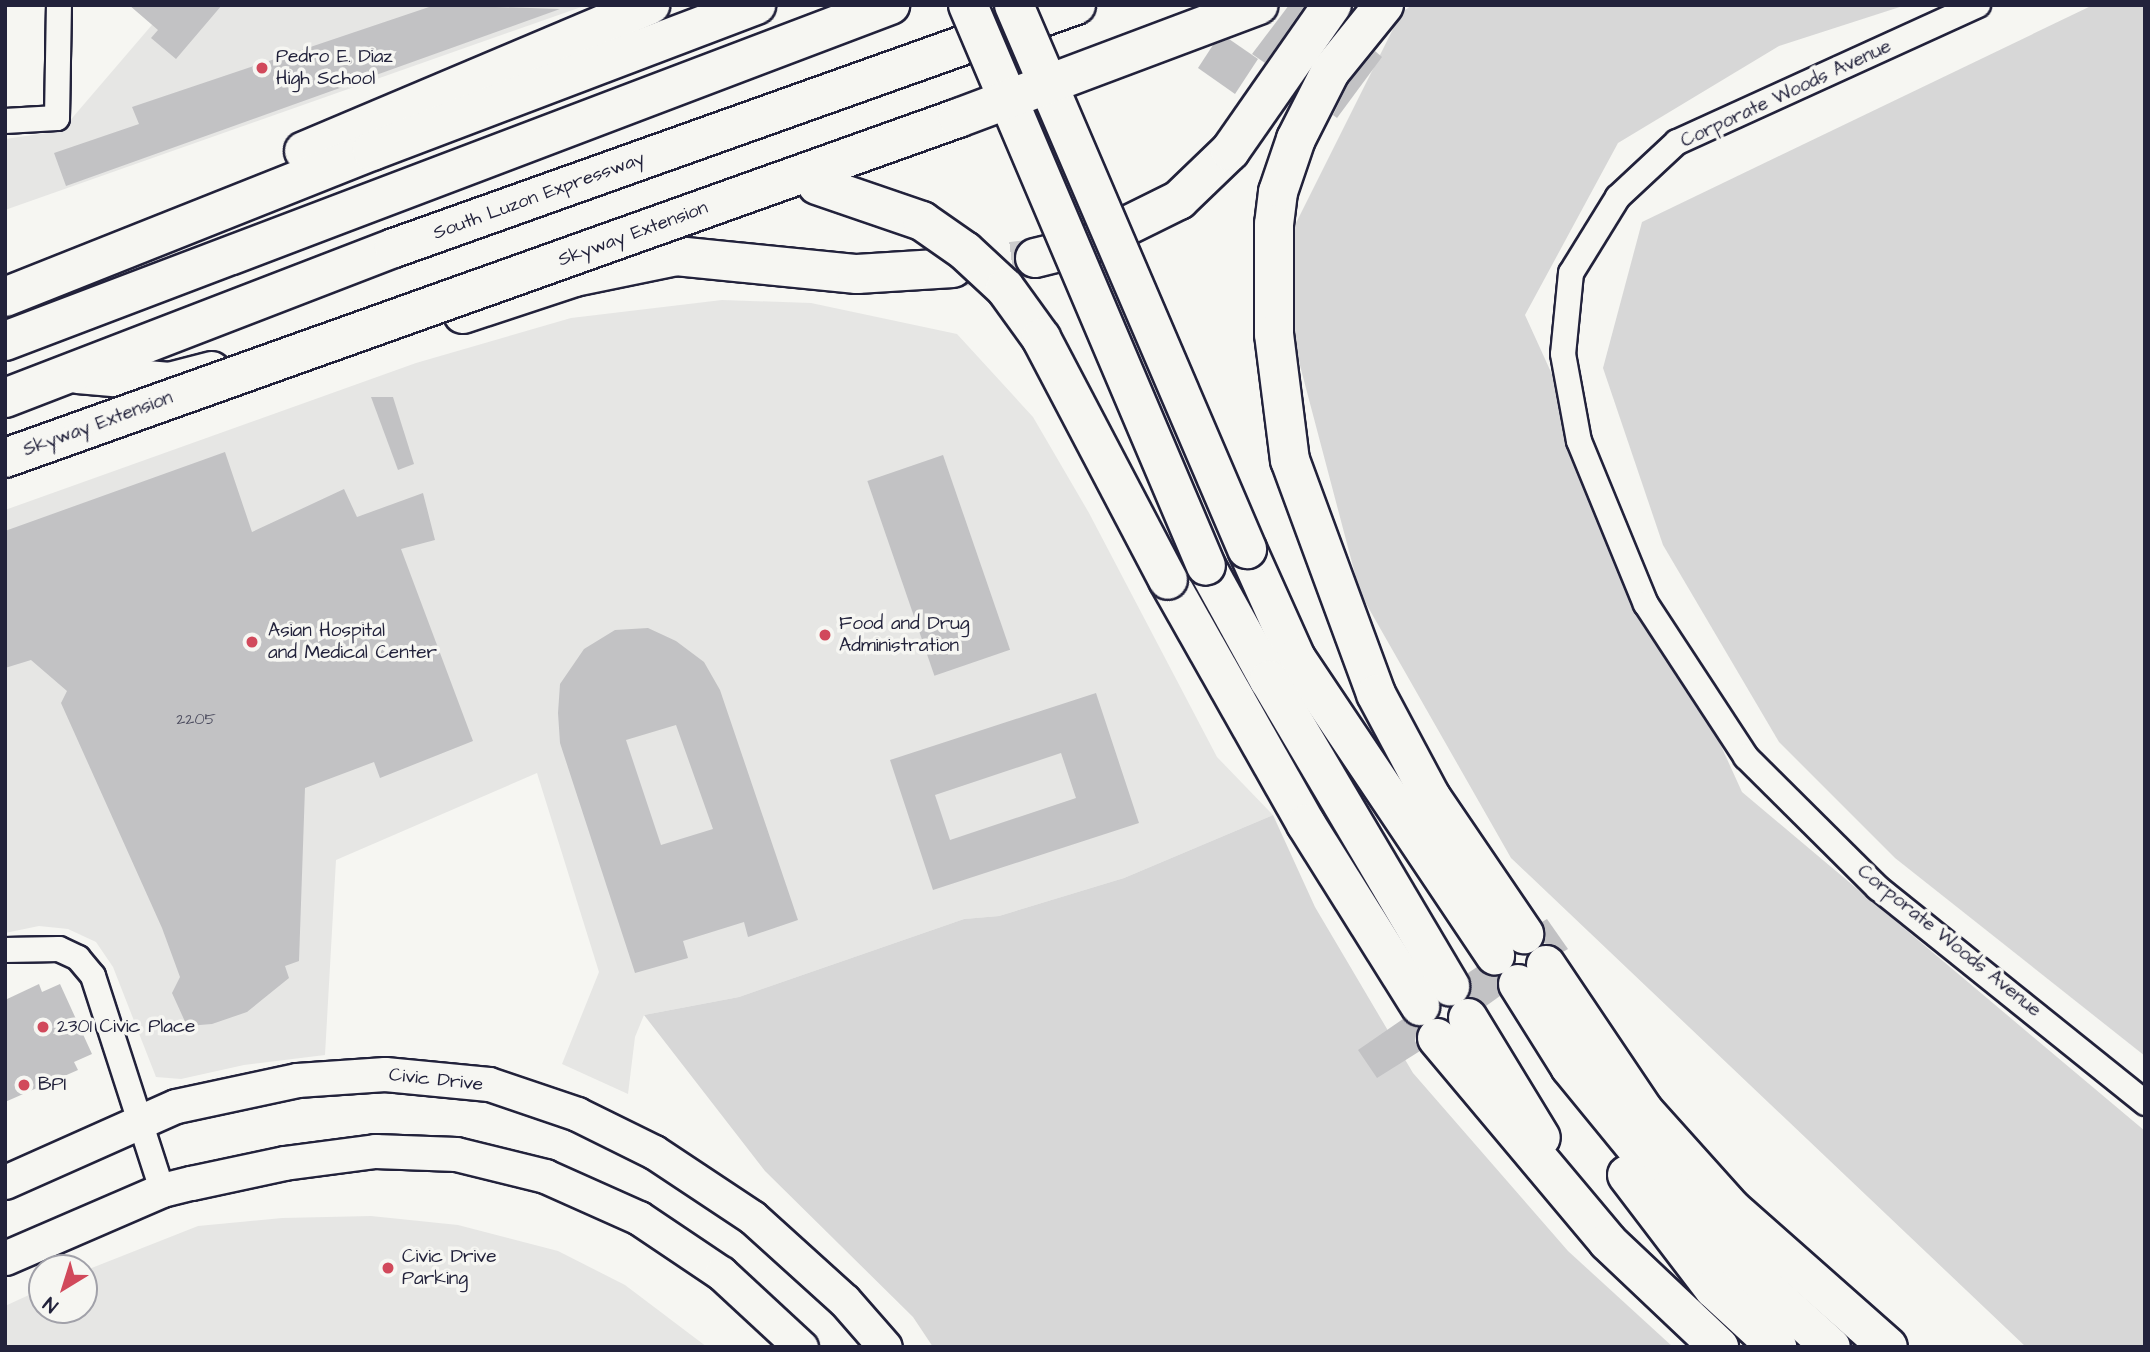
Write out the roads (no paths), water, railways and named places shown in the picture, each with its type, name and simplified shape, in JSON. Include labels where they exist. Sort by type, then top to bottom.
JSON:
[{"type":"highway","points":[[5,272],[94,241],[650,5]]},
{"type":"highway","points":[[5,297],[372,151],[757,5]]},
{"type":"highway","points":[[818,30],[871,5]]},
{"type":"highway","points":[[5,341],[818,30],[890,5]]},
{"type":"highway","points":[[968,5],[1206,566],[1444,1012]]},
{"type":"highway","points":[[1014,5],[1296,658],[1521,959],[1644,1111],[1732,1209],[1888,1347]]},
{"type":"highway","name":"South Luzon Expressway","points":[[5,398],[394,248],[1076,5]]},
{"type":"highway","name":"Skyway Extension","points":[[5,458],[958,118],[1258,5]]},
{"type":"highway","points":[[1035,258],[1088,245],[1179,200],[1230,151],[1332,5]]},
{"type":"highway","points":[[1384,5],[1325,81],[1296,139],[1279,192],[1274,224],[1274,334],[1290,460],[1376,694],[1521,959],[1615,1159],[1714,1289],[1777,1347]]},
{"type":"highway","points":[[69,373],[170,382],[262,357],[694,202],[750,185],[817,185],[922,221],[965,251],[1005,288],[1041,338],[1168,580],[1306,824],[1444,1012],[1513,1085],[1583,1213],[1719,1347]]},
{"type":"highway","points":[[5,474],[430,325],[624,264],[676,256],[857,274],[953,268]]},
{"type":"highway","points":[[1570,1067],[1727,1250],[1831,1347]]},
{"type":"main road","name":"Civic Drive","points":[[5,1182],[176,1106],[297,1080],[385,1074],[489,1084],[577,1114],[664,1159],[752,1217],[844,1300],[885,1347]]},
{"type":"main road","points":[[5,1258],[162,1190],[284,1163],[374,1151],[456,1154],[533,1172],[639,1218],[721,1272],[800,1347]]},
{"type":"street","name":"Corporate Woods Avenue","points":[[1978,5],[1677,142],[1618,197],[1571,273],[1563,354],[1579,441],[1646,604],[1746,757],[1878,888],[2145,1103]]},
{"type":"street","points":[[5,121],[57,118],[61,7]]},
{"type":"street","points":[[5,950],[59,949],[78,958],[100,990],[162,1190]]},
{"type":"tunnel","points":[[955,268],[1035,258]]},
{"type":"place","name":"Pedro E. Diaz High School","points":[[262,68]]},
{"type":"place","name":"Food and Drug Administration","points":[[825,635]]},
{"type":"place","name":"Asian Hospital and Medical Center","points":[[252,642]]},
{"type":"place","name":"2301 Civic Place","points":[[43,1027]]},
{"type":"place","name":"BPI","points":[[24,1085]]},
{"type":"place","name":"Civic Drive Parking","points":[[388,1268]]}]
